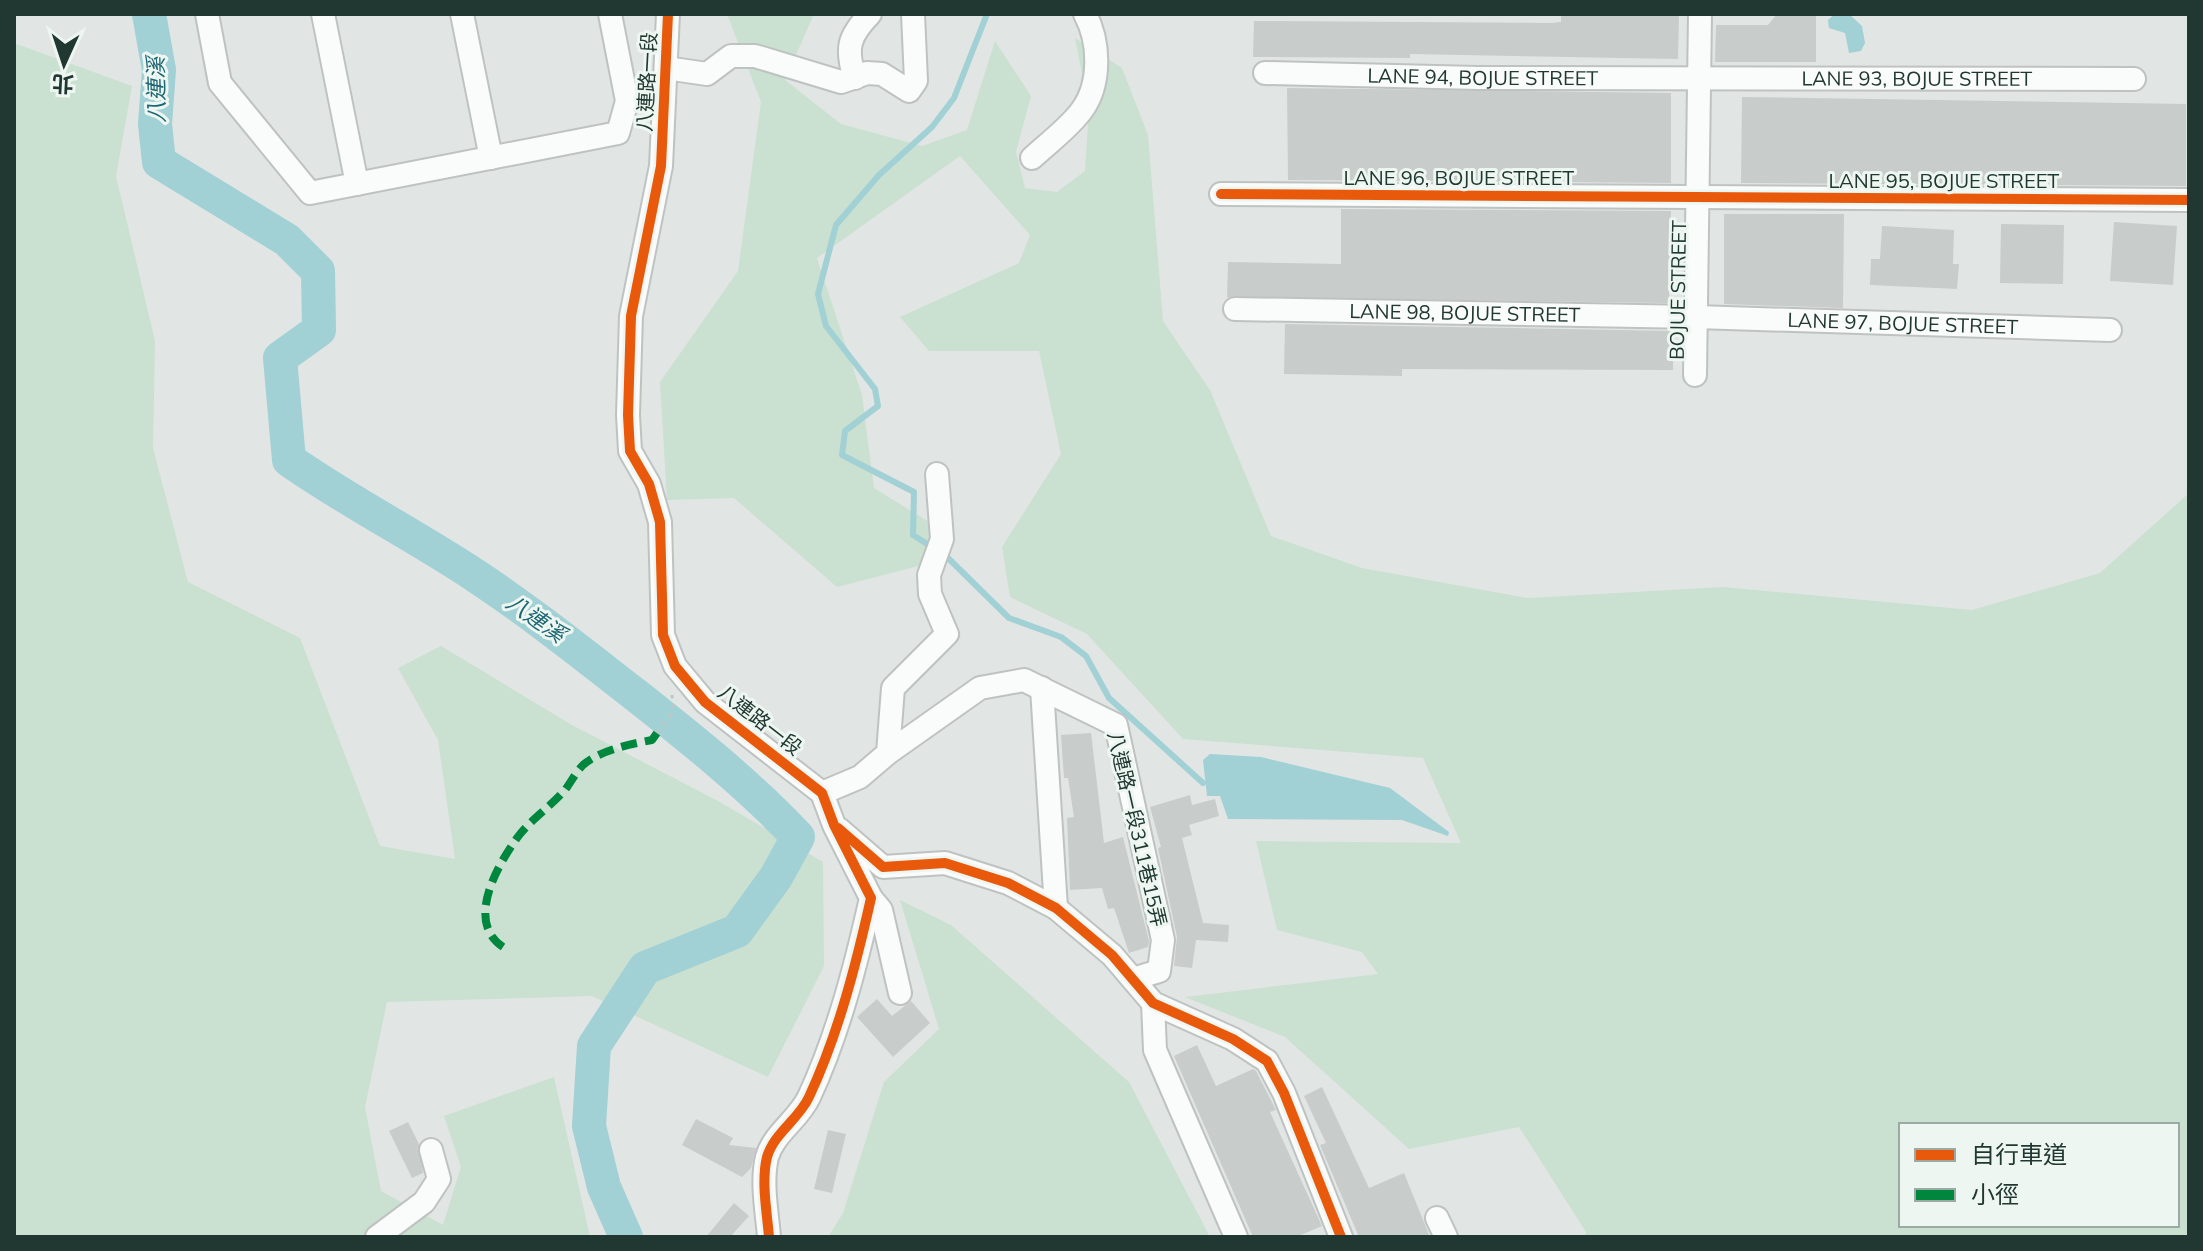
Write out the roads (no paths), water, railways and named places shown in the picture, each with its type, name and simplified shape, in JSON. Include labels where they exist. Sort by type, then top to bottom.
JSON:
[{"type":"street","points":[[207,14],[220,83],[310,193],[618,133],[627,101],[610,14]]},
{"type":"street","points":[[323,14],[357,184]]},
{"type":"street","points":[[462,14],[491,158]]},
{"type":"street","name":"八連路一段","points":[[668,14],[661,166],[631,316],[628,415],[630,451],[649,484],[660,522],[663,635],[675,666],[705,702],[822,793]]},
{"type":"street","points":[[855,78],[847,55],[850,37],[870,14]]},
{"type":"street","points":[[666,68],[707,74],[731,56],[755,56],[841,82],[867,73],[882,74],[909,91],[916,81],[913,14]]},
{"type":"street","points":[[1032,158],[1082,110],[1092,88],[1097,63],[1093,31],[1085,14]]},
{"type":"street","name":"BOJUE STREET","points":[[1695,375],[1700,14]]},
{"type":"street","name":"LANE 94, BOJUE STREET","points":[[1265,73],[1478,78],[1699,77]]},
{"type":"street","name":"LANE 93, BOJUE STREET","points":[[1699,77],[2134,79]]},
{"type":"street","name":"LANE 96, BOJUE STREET","points":[[1221,194],[1698,197]]},
{"type":"street","name":"LANE 95, BOJUE STREET","points":[[1698,197],[2189,200]]},
{"type":"street","name":"LANE 98, BOJUE STREET","points":[[1235,309],[1696,317]]},
{"type":"street","name":"LANE 97, BOJUE STREET","points":[[1696,317],[2110,330]]},
{"type":"street","points":[[888,753],[893,688],[947,634],[929,585],[929,575],[942,539],[937,474]]},
{"type":"street","points":[[900,993],[881,910],[871,898],[834,825],[822,793],[860,777],[888,753],[980,688],[1024,680],[1049,691],[1056,908]]},
{"type":"street","name":"八連路一段311巷15弄","points":[[1049,691],[1116,725],[1163,940],[1159,971],[1133,979]]},
{"type":"street","points":[[834,825],[883,867],[945,863],[1008,883],[1056,908],[1112,955],[1153,1003],[1233,1039],[1267,1061],[1284,1093],[1341,1237]]},
{"type":"street","points":[[769,1237],[765,1186],[767,1157],[778,1136],[808,1101],[861,946],[871,898]]},
{"type":"street","points":[[1153,1003],[1155,1050],[1236,1237]]},
{"type":"street","points":[[377,1237],[424,1202],[439,1179],[431,1150]]},
{"type":"water","points":[[1835,14],[1849,14],[1862,26],[1865,43],[1861,51],[1849,53],[1845,33],[1829,28],[1828,20]]},
{"type":"water","points":[[1210,754],[1261,757],[1390,788],[1449,832],[1448,836],[1402,820],[1228,819],[1220,796],[1207,796],[1203,760]]},
{"type":"waterway","name":"八連溪","points":[[149,14],[159,70],[155,124],[159,162],[287,240],[318,271],[319,330],[280,358],[289,460],[453,561],[538,619],[700,746],[798,837],[776,877],[737,931],[645,968],[594,1046],[589,1126],[604,1187],[626,1237]]},
{"type":"waterway","points":[[987,14],[954,98],[932,127],[879,175],[836,225],[818,294],[826,326],[875,389],[878,406],[845,431],[842,455],[914,492],[913,535],[946,556],[1009,618],[1061,637],[1086,656],[1109,698],[1203,783]]}]
